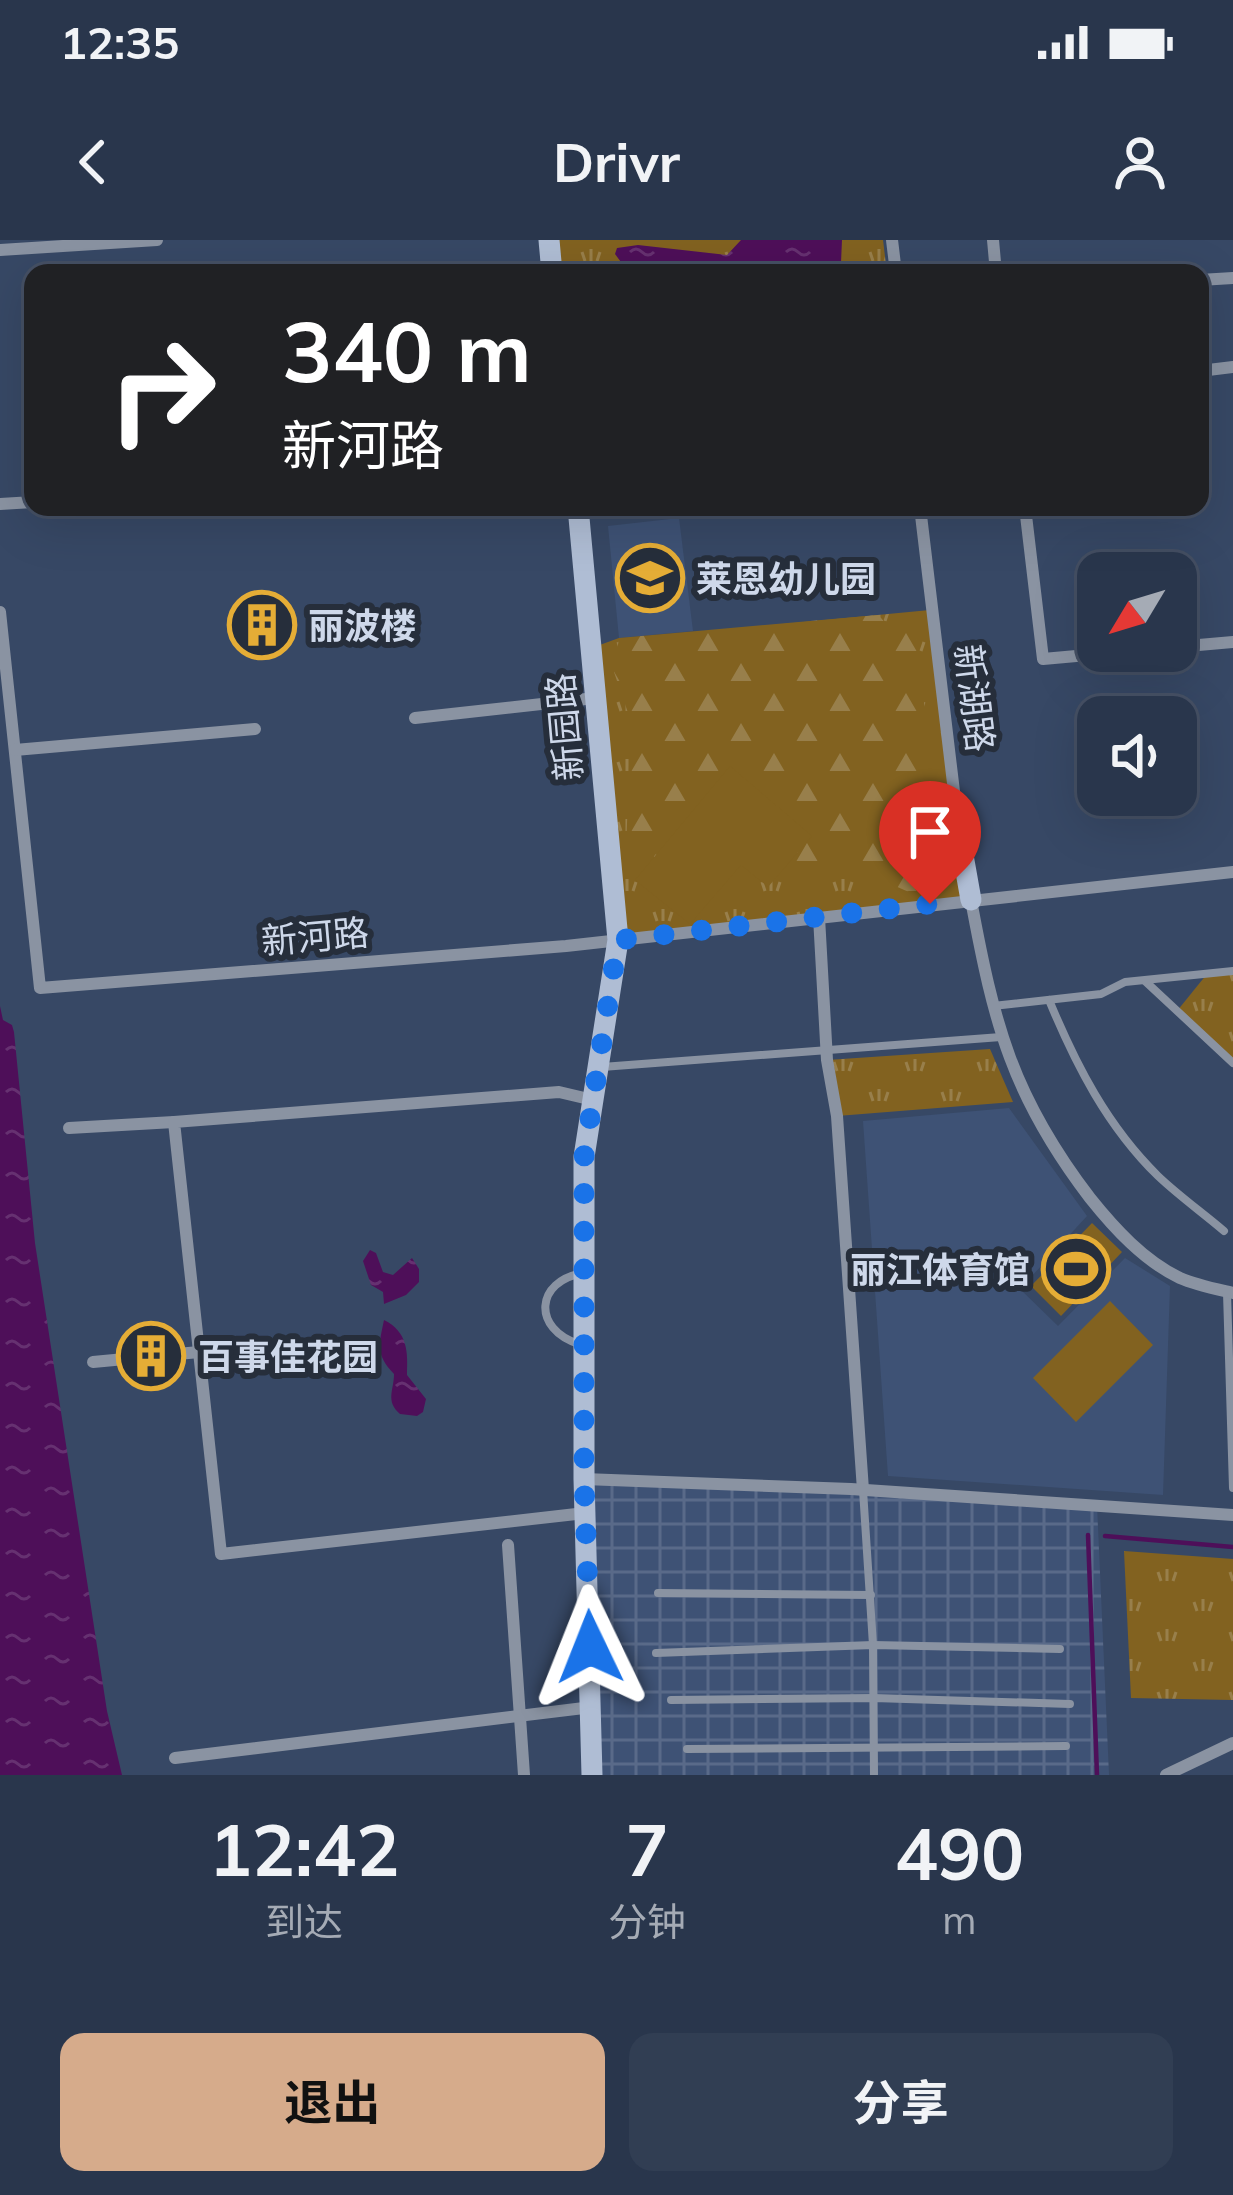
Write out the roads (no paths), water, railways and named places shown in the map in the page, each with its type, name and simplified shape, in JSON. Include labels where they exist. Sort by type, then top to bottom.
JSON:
[{"type":"street","points":[[0,250],[158,240]]},
{"type":"street","name":"新园路","points":[[579,516],[618,940],[584,1157],[584,1479],[592,1775]]},
{"type":"street","name":"新湖路","points":[[921,516],[958,825]]},
{"type":"street","points":[[1026,516],[1043,659],[1077,656]]},
{"type":"street","name":"新河路","points":[[0,612],[40,988],[618,940],[1233,872]]},
{"type":"street","points":[[1197,645],[1233,642]]},
{"type":"street","points":[[415,718],[595,698]]},
{"type":"street","points":[[15,750],[255,729]]},
{"type":"street","points":[[963,855],[1001,1037],[1045,1137],[1127,1238],[1180,1278],[1230,1293]]},
{"type":"street","points":[[819,917],[863,1490]]},
{"type":"street","points":[[69,1128],[559,1092],[593,1100]]},
{"type":"street","points":[[174,1122],[221,1553],[585,1513]]},
{"type":"street","points":[[93,1362],[199,1352]]},
{"type":"street","points":[[584,1479],[863,1490],[1233,1515]]},
{"type":"street","points":[[508,1545],[524,1775]]},
{"type":"street","points":[[175,1758],[592,1707]]},
{"type":"street","points":[[1166,1775],[1233,1743]]},
{"type":"lane","points":[[992,1006],[1101,994],[1125,982],[1233,971]]},
{"type":"lane","points":[[1144,980],[1233,1063]]},
{"type":"lane","points":[[1049,1000],[1075,1061],[1110,1120],[1159,1176],[1224,1231]]},
{"type":"lane","points":[[598,1068],[1001,1037]]},
{"type":"lane","points":[[584,1273],[555,1284],[544,1313],[556,1333],[584,1345]]},
{"type":"lane","points":[[1230,1293],[1233,1488]]},
{"type":"lane","points":[[863,1490],[873,1645],[874,1775]]},
{"type":"lane","points":[[658,1593],[871,1595]]},
{"type":"lane","points":[[656,1653],[873,1645],[1060,1649]]},
{"type":"lane","points":[[670,1700],[874,1698],[1070,1704]]},
{"type":"lane","points":[[687,1749],[1066,1746]]},
{"type":"water","points":[[741,240],[842,240],[842,264],[622,264],[615,254],[617,248],[638,245],[727,255]]},
{"type":"water","points":[[0,1006],[3,1020],[14,1032],[35,1243],[107,1711],[122,1775],[0,1775]]},
{"type":"water","points":[[370,1250],[376,1253],[383,1272],[393,1275],[412,1258],[419,1269],[419,1282],[406,1295],[384,1304],[383,1292],[371,1285],[363,1261]]},
{"type":"water","points":[[384,1320],[402,1337],[407,1375],[426,1399],[417,1416],[400,1414],[393,1405],[394,1374],[380,1348]]},
{"type":"waterway","points":[[1088,1535],[1097,1775]]},
{"type":"waterway","points":[[1105,1536],[1233,1547]]},
{"type":"place","name":"莱恩幼儿园","points":[[650,578]]},
{"type":"place","name":"丽波楼","points":[[262,625]]},
{"type":"place","name":"丽江体育馆","points":[[1076,1269]]},
{"type":"place","name":"百事佳花园","points":[[151,1356]]}]
